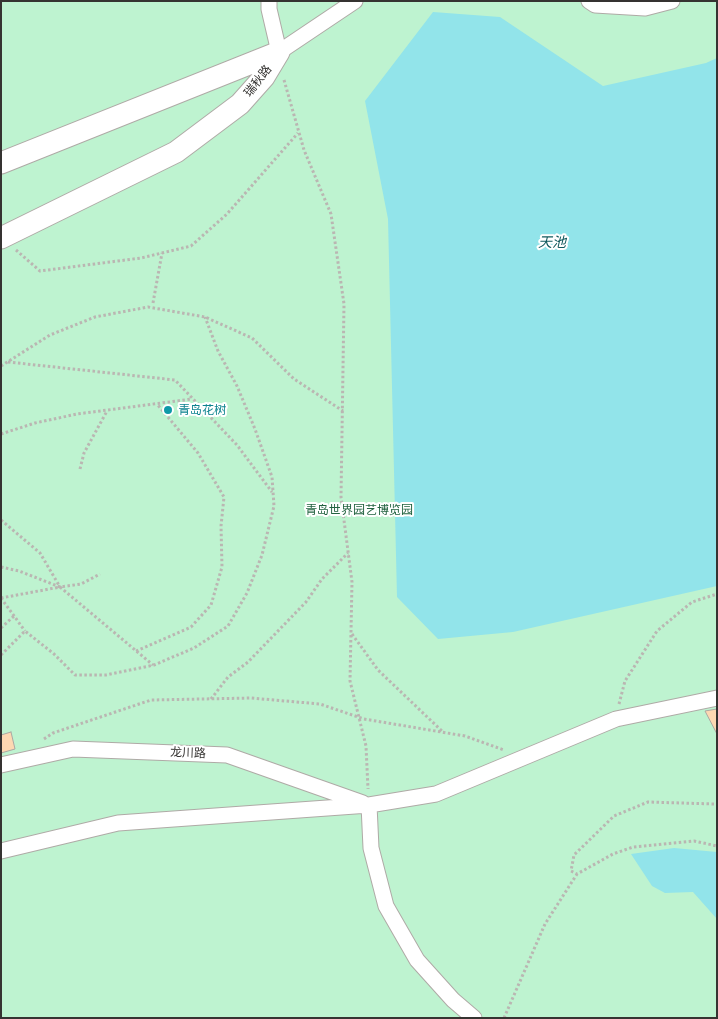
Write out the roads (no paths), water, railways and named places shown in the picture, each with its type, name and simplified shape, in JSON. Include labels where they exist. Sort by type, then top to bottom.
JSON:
[{"type":"street","points":[[269,1],[269,9],[279,52],[355,1]]},
{"type":"street","points":[[589,1],[595,5],[644,8],[672,1]]},
{"type":"street","name":"瑞秋路","points":[[1,163],[279,52]]},
{"type":"street","name":"瑞秋路","points":[[2,238],[176,152],[240,104],[264,77],[279,52]]},
{"type":"street","points":[[1,850],[118,823],[369,805],[436,794],[616,719],[717,698]]},
{"type":"street","name":"龙川路","points":[[1,765],[73,749],[227,754],[369,805]]},
{"type":"street","points":[[369,805],[371,848],[386,906],[418,960],[453,1000],[474,1018]]},
{"type":"water","name":"天池","points":[[433,12],[500,17],[603,86],[706,63],[717,58],[717,586],[513,632],[438,639],[397,597],[388,219],[365,101]]},
{"type":"water","points":[[674,848],[717,852],[717,919],[693,892],[665,893],[652,886],[631,854]]},
{"type":"place","name":"青岛花树","points":[[168,410]]},
{"type":"park label","name":"青岛世界园艺博览园","points":[[359,510]]}]
